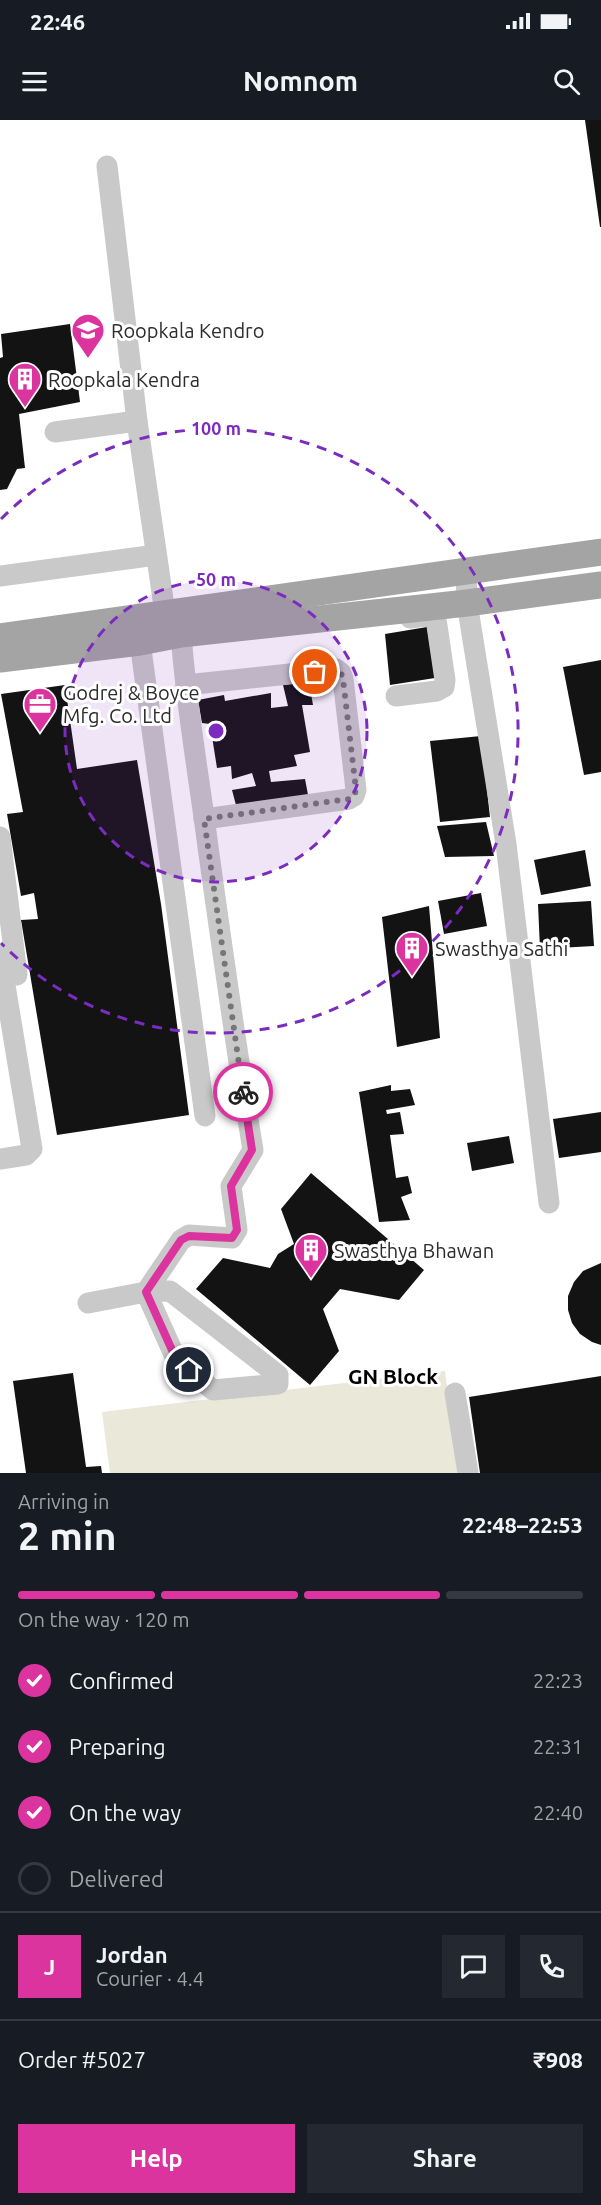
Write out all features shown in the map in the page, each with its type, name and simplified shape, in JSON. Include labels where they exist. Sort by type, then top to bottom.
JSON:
[{"type":"main road","points":[[0,637],[601,552]]},
{"type":"main road","points":[[0,660],[140,642],[181,634],[435,613],[467,603],[601,585]]},
{"type":"street","points":[[107,166],[137,421],[165,613]]},
{"type":"street","points":[[55,432],[137,421]]},
{"type":"street","points":[[0,576],[156,555]]},
{"type":"street","points":[[466,571],[467,603],[506,844],[549,1203]]},
{"type":"street","points":[[389,621],[435,613],[445,680],[444,687]]},
{"type":"street","points":[[146,1292],[181,1240],[189,1236],[232,1238],[237,1230],[231,1186],[252,1150],[204,819],[181,634]]},
{"type":"street","points":[[140,642],[205,1116]]},
{"type":"street","points":[[186,685],[336,669],[341,673],[343,679],[356,790],[354,796],[349,799],[204,819]]},
{"type":"street","points":[[396,696],[437,691],[444,687],[480,685]]},
{"type":"street","points":[[0,837],[17,975]]},
{"type":"street","points":[[0,955],[32,1149],[26,1155],[0,1159]]},
{"type":"street","points":[[88,1303],[146,1292],[170,1291],[278,1375],[278,1384],[213,1390],[176,1359],[146,1292]]},
{"type":"street","points":[[455,1393],[468,1473]]},
{"type":"shaded area","points":[[445,1371],[458,1473],[110,1473],[102,1412]]},
{"type":"building","points":[[585,120],[601,120],[601,227],[600,227]]},
{"type":"building","name":"Roopkala Kendra","points":[[70,324],[80,402],[19,414],[25,468],[17,469],[7,489],[0,490],[0,358],[3,357],[1,334]]},
{"type":"building","points":[[427,627],[435,678],[390,685],[385,634]]},
{"type":"building","points":[[601,660],[601,772],[584,775],[563,667]]},
{"type":"building","points":[[309,682],[313,705],[302,705],[310,752],[294,755],[297,766],[269,771],[271,782],[305,779],[309,800],[237,809],[232,790],[256,786],[252,773],[232,779],[231,766],[217,768],[210,724],[202,723],[198,700],[224,695],[225,701],[271,693],[271,708],[288,706],[283,685]]},
{"type":"building","points":[[65,685],[77,769],[137,760],[161,904],[189,1115],[57,1135],[21,920],[38,919],[34,893],[21,896],[7,814],[23,812],[1,694]]},
{"type":"building","points":[[481,736],[490,817],[440,822],[430,741]]},
{"type":"building","points":[[486,822],[494,856],[445,857],[437,826]]},
{"type":"building","points":[[585,850],[591,886],[541,895],[534,860]]},
{"type":"building","points":[[481,893],[487,926],[444,934],[438,901]]},
{"type":"building","points":[[591,901],[594,946],[540,949],[538,904]]},
{"type":"building","name":"Swasthya Sathi","points":[[429,906],[440,1038],[397,1047],[382,917]]},
{"type":"building","points":[[391,1085],[391,1091],[410,1089],[415,1105],[386,1110],[387,1114],[400,1112],[404,1134],[390,1135],[396,1178],[408,1176],[412,1193],[401,1197],[410,1220],[379,1222],[359,1092]]},
{"type":"building","points":[[601,1112],[601,1152],[559,1158],[553,1119]]},
{"type":"building","points":[[509,1136],[514,1163],[472,1171],[467,1143]]},
{"type":"building","name":"Swasthya Bhawan","points":[[311,1173],[424,1270],[399,1300],[340,1289],[323,1309],[339,1351],[310,1385],[196,1289],[223,1258],[270,1268],[278,1254],[294,1244],[281,1209]]},
{"type":"building","points":[[601,1263],[601,1345],[580,1334],[572,1323],[568,1310],[568,1296],[574,1282],[583,1271]]},
{"type":"building","points":[[73,1373],[86,1467],[101,1466],[102,1473],[26,1473],[13,1381]]},
{"type":"building","points":[[601,1376],[601,1473],[480,1473],[469,1397]]},
{"type":"way so far","points":[[243,1092],[204,819],[349,799],[354,796],[356,790],[343,679],[341,673],[336,669],[315,672]]},
{"type":"place","name":"Roopkala Kendro","points":[[88,359]]},
{"type":"place","name":"Roopkala Kendra","points":[[25,408]]},
{"type":"place","name":"Godrej & Boyce Mfg. Co. Ltd","points":[[40,733]]},
{"type":"place","name":"Swasthya Sathi","points":[[412,977]]},
{"type":"place","name":"Swasthya Bhawan","points":[[311,1279]]},
{"type":"district","name":"GN Block","points":[[393,1376]]},
{"type":"route","points":[[189,1370],[176,1359],[146,1292],[181,1240],[189,1236],[232,1238],[237,1230],[231,1186],[252,1150],[243,1092]]}]
